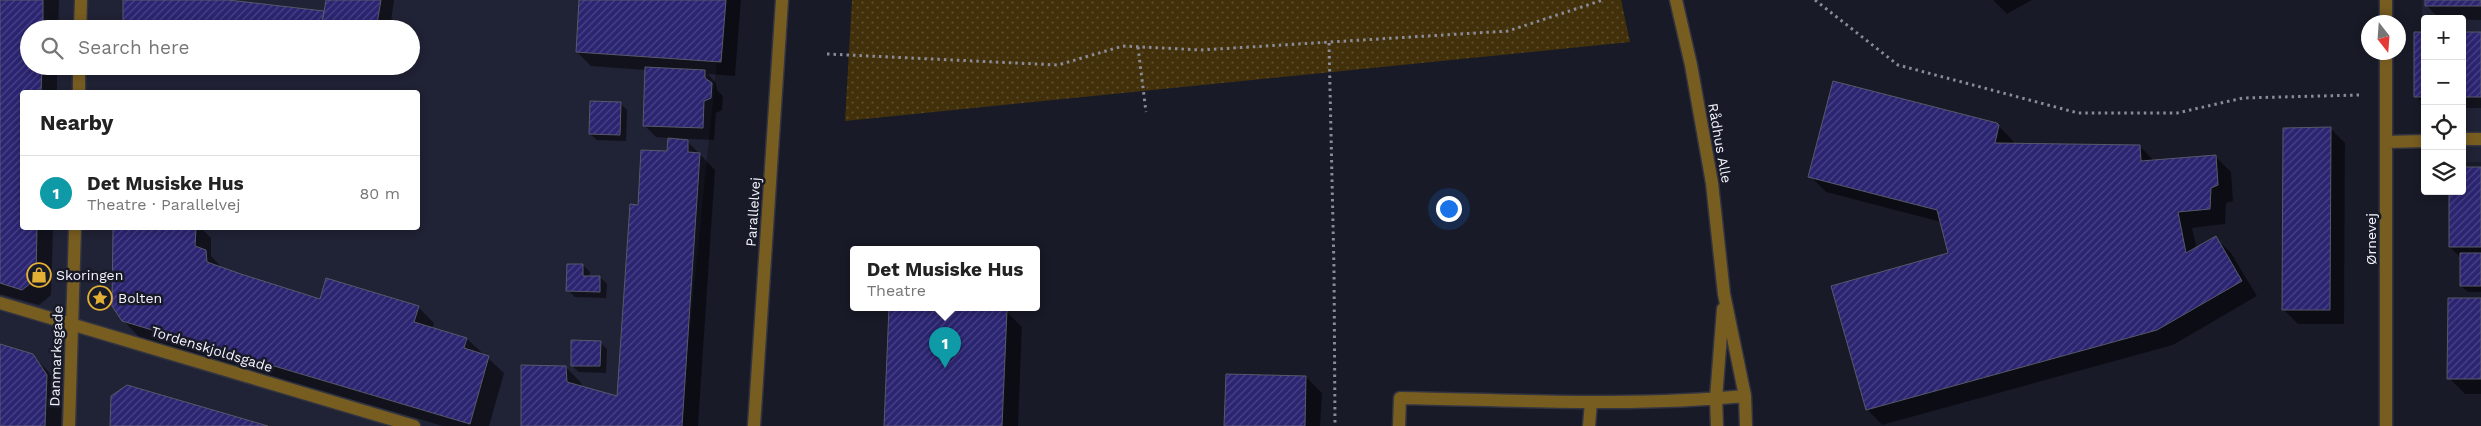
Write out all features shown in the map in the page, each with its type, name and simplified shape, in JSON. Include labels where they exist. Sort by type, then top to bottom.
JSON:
[{"type":"street","points":[[80,20],[81,0]]},
{"type":"street","name":"Parallelvej","points":[[754,426],[782,0]]},
{"type":"street","name":"Rådhus Alle","points":[[1676,0],[1692,65],[1712,183],[1724,294],[1745,396],[1746,426]]},
{"type":"street","points":[[2386,0],[2386,15]]},
{"type":"street","name":"Ørnevej","points":[[2386,60],[2386,426]]},
{"type":"street","points":[[79,75],[79,90]]},
{"type":"street","points":[[2466,139],[2481,139]]},
{"type":"street","points":[[2386,142],[2421,141]]},
{"type":"street","name":"Danmarksgade","points":[[69,426],[75,230]]},
{"type":"street","name":"Rådhus Alle","points":[[1717,426],[1716,398],[1724,294]]},
{"type":"street","name":"Tordenskjoldsgade","points":[[0,302],[73,322],[414,426]]},
{"type":"street","points":[[1399,426],[1400,398],[1591,402],[1745,396]]},
{"type":"street","points":[[1589,426],[1591,402]]},
{"type":"path","points":[[827,54],[1058,65],[1123,46],[1201,50],[1508,31],[1603,0]]},
{"type":"path","points":[[1815,0],[1898,65],[2078,113],[2176,113],[2243,98],[2386,95]]},
{"type":"path","points":[[1329,43],[1335,426]]},
{"type":"path","points":[[1138,47],[1146,112]]},
{"type":"shaded area","points":[[0,0],[723,0],[680,426],[0,426]]},
{"type":"shaded area","points":[[852,0],[1621,0],[1630,42],[845,121]]},
{"type":"shaded area","points":[[2422,0],[2481,0],[2481,162],[2466,162],[2466,15],[2422,15]]},
{"type":"building","points":[[0,0],[43,0],[43,20],[20,20],[20,75],[42,75],[41,90],[20,90],[20,230],[37,230],[36,279],[22,290],[0,283]]},
{"type":"building","points":[[123,0],[228,0],[324,11],[322,20],[123,20]]},
{"type":"building","points":[[326,0],[381,0],[378,20],[323,20]]},
{"type":"building","points":[[579,0],[726,0],[721,62],[576,52]]},
{"type":"building","points":[[2425,0],[2481,0],[2481,6],[2425,6]]},
{"type":"building","points":[[2414,32],[2421,32],[2421,97],[2414,97]]},
{"type":"building","points":[[2466,32],[2481,32],[2481,97],[2466,97]]},
{"type":"building","points":[[645,67],[705,70],[705,78],[712,83],[711,98],[704,101],[703,128],[643,126]]},
{"type":"building","points":[[1833,81],[1997,123],[1999,125],[1995,143],[2140,145],[2141,161],[2216,155],[2218,185],[2211,188],[2210,209],[2178,212],[2186,253],[2216,236],[2242,281],[2157,330],[1866,410],[1831,286],[1948,253],[1937,210],[1808,177]]},
{"type":"building","points":[[590,101],[621,102],[620,135],[589,134]]},
{"type":"building","points":[[2331,127],[2330,310],[2282,310],[2283,128]]},
{"type":"building","points":[[668,138],[688,140],[688,152],[700,153],[682,426],[521,426],[521,365],[566,366],[567,382],[617,396],[630,204],[638,205],[641,150],[667,151]]},
{"type":"building","points":[[2466,167],[2481,167],[2481,247],[2449,247],[2449,195],[2466,195]]},
{"type":"building","points":[[113,230],[196,230],[195,246],[206,250],[207,262],[320,299],[326,278],[419,306],[414,322],[467,338],[464,348],[489,356],[470,424],[122,321],[112,306]]},
{"type":"building","points":[[2460,253],[2481,253],[2481,286],[2460,286]]},
{"type":"building","points":[[567,264],[583,264],[583,276],[600,276],[600,292],[566,291]]},
{"type":"building","points":[[2448,298],[2481,298],[2481,379],[2447,379]]},
{"type":"building","points":[[889,311],[1007,311],[1002,426],[884,426]]},
{"type":"building","points":[[571,340],[601,341],[600,366],[571,366]]},
{"type":"building","points":[[0,344],[33,354],[47,375],[45,426],[0,426]]},
{"type":"building","points":[[1226,374],[1306,376],[1305,426],[1224,426]]},
{"type":"building","points":[[127,385],[268,426],[110,426],[111,396]]},
{"type":"place","name":"Skoringen","points":[[39,275]]},
{"type":"place","name":"Bolten","points":[[100,298]]},
{"type":"place","name":"Det Musiske Hus","points":[[945,368]]}]
